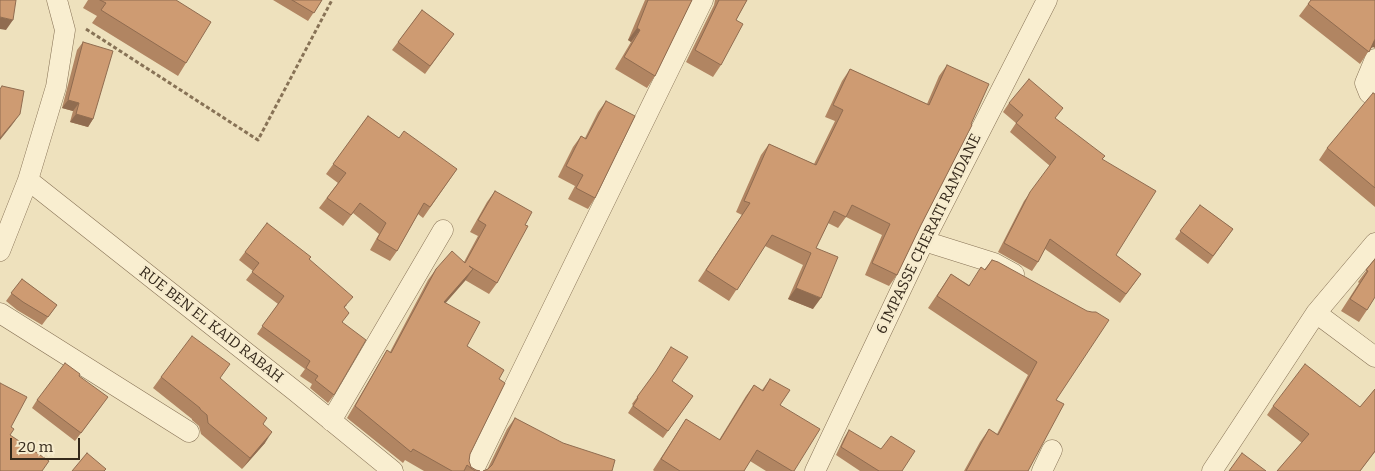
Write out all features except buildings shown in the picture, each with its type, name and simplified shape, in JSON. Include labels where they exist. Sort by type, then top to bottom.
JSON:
[{"type":"street","points":[[473,471],[702,0]]},
{"type":"street","name":"6 IMPASSE CHERATI RAMDANE","points":[[815,471],[924,240],[1048,0]]},
{"type":"street","points":[[0,252],[28,180],[56,87],[65,30],[59,6]]},
{"type":"street","points":[[1375,59],[1365,83],[1369,93],[1375,98]]},
{"type":"street","name":"RUE BEN EL KAID RABAH","points":[[28,180],[393,471]]},
{"type":"street","points":[[331,421],[443,230]]},
{"type":"street","points":[[924,240],[994,263],[1027,281]]},
{"type":"street","points":[[1212,471],[1316,313],[1375,242]]},
{"type":"street","points":[[0,313],[189,432]]},
{"type":"street","points":[[1316,313],[1375,357]]},
{"type":"street","points":[[1042,471],[1052,450]]},
{"type":"path","points":[[59,6],[258,140],[332,0]]}]
